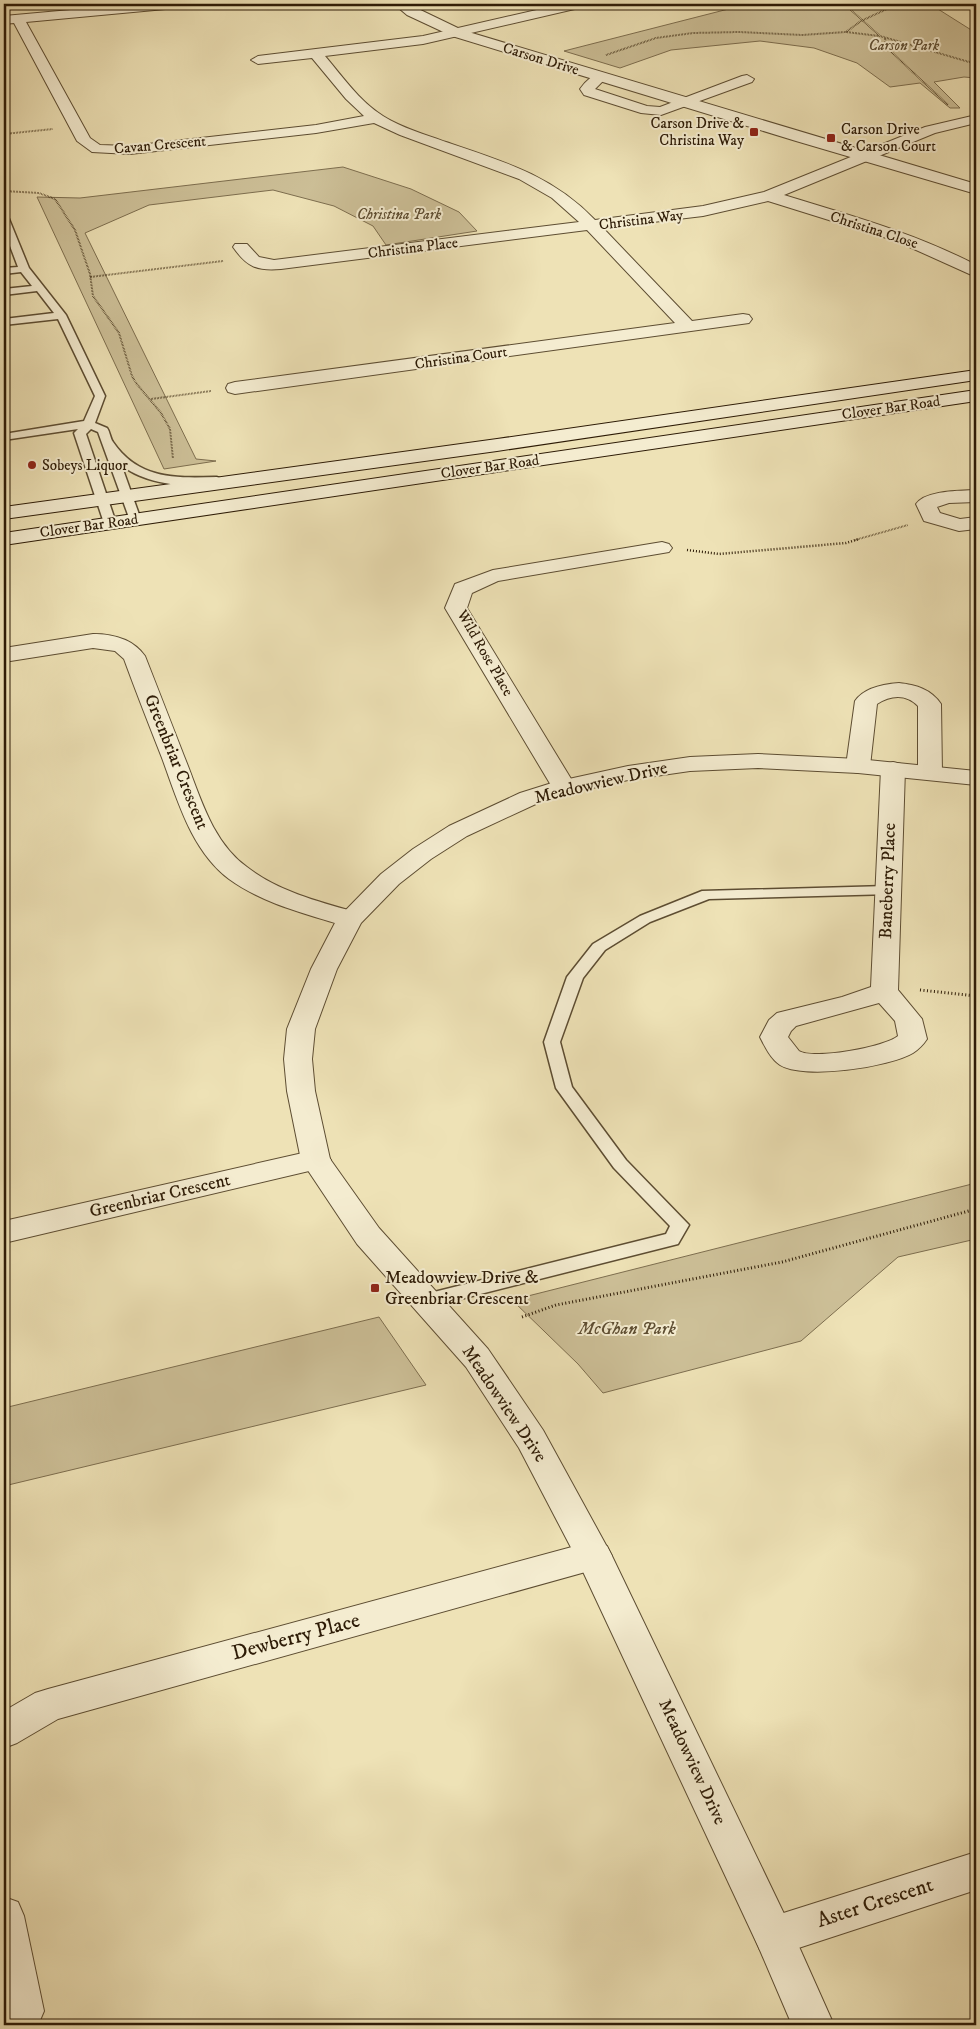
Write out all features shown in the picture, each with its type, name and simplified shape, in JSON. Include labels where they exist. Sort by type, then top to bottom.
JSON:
[{"type":"street","points":[[11,20],[176,4]]},
{"type":"street","name":"Carson Drive","points":[[400,4],[412,12],[457,33],[600,77],[588,86],[587,90],[589,92],[654,111],[668,110],[687,103]]},
{"type":"street","points":[[258,60],[424,40],[579,4]]},
{"type":"street","name":"Cavan Crescent","points":[[11,20],[84,141],[89,146],[97,149],[115,150],[316,129],[376,118]]},
{"type":"street","name":"Christina Way","points":[[316,54],[363,108],[376,118],[409,134],[537,180],[569,202],[593,226],[695,213],[769,196],[930,130],[968,120]]},
{"type":"street","points":[[687,103],[747,79]]},
{"type":"street","points":[[687,103],[976,189]]},
{"type":"street","name":"Christina Close","points":[[769,196],[918,244],[946,255],[976,272]]},
{"type":"street","points":[[593,226],[688,327]]},
{"type":"street","name":"Christina Place","points":[[244,252],[256,263],[263,265],[282,264],[593,226]]},
{"type":"street","name":"Christina Court","points":[[235,388],[743,320]]},
{"type":"street","name":"Clover Bar Road","points":[[4,513],[976,375]]},
{"type":"street","name":"Clover Bar Road","points":[[4,539],[976,395]]},
{"type":"street","points":[[976,496],[947,497],[926,504],[931,516],[959,525],[976,523]]},
{"type":"street","name":"Wild Rose Place","points":[[564,787],[456,608],[463,589],[493,576],[662,548]]},
{"type":"street","name":"Greenbriar Crescent","points":[[4,655],[93,641],[114,643],[129,651],[134,656],[199,824],[225,863],[248,879],[281,896],[350,919]]},
{"type":"street","points":[[858,766],[866,701],[884,691],[898,690],[913,692],[923,697],[930,704],[930,773]]},
{"type":"street","name":"Meadowview Drive","points":[[812,2025],[774,1936],[594,1556],[532,1439],[477,1358],[368,1236],[316,1160],[301,1091],[298,1060],[301,1029],[324,969],[350,919],[390,879],[422,854],[458,831],[528,798],[564,787],[628,773],[690,764],[758,761],[858,766],[976,778]]},
{"type":"street","name":"Baneberry Place","points":[[884,992],[893,769]]},
{"type":"street","name":"Greenbriar Crescent","points":[[4,1232],[316,1160]]},
{"type":"street","name":"Dewberry Place","points":[[4,1731],[48,1705],[594,1556]]},
{"type":"street","name":"Aster Crescent","points":[[774,1936],[976,1871]]},
{"type":"street","points":[[4,1916],[23,2012]]},
{"type":"lane","points":[[4,219],[24,269],[61,315],[100,396],[89,424],[80,433],[110,523]]},
{"type":"lane","points":[[4,271],[24,269]]},
{"type":"lane","points":[[4,292],[38,288]]},
{"type":"lane","points":[[4,322],[61,315]]},
{"type":"lane","points":[[4,437],[89,424],[103,430],[135,520]]},
{"type":"lane","points":[[107,443],[132,468],[157,478],[194,481],[244,480]]},
{"type":"lane","points":[[425,1301],[672,1238],[680,1225],[620,1164],[564,1088],[552,1042],[576,977],[599,947],[645,920],[707,894],[887,891]]},
{"type":"path","points":[[844,4],[861,22],[880,36],[976,64]]},
{"type":"path","points":[[846,32],[888,8],[852,4]]},
{"type":"path","points":[[606,55],[656,38],[694,33],[739,32],[802,36],[846,32],[880,36]]},
{"type":"path","points":[[885,38],[886,47],[968,120]]},
{"type":"path","points":[[4,134],[76,126]]},
{"type":"path","points":[[4,192],[39,193],[55,199],[77,233],[90,278],[93,296],[111,321],[124,345],[132,376],[140,389],[161,412],[170,429],[173,465]]},
{"type":"path","points":[[90,278],[244,252]]},
{"type":"path","points":[[150,399],[235,388]]},
{"type":"path","points":[[662,548],[719,554],[846,543],[931,516]]},
{"type":"path","points":[[884,992],[920,990],[976,996]]},
{"type":"path","points":[[522,1317],[556,1305],[782,1262],[976,1210]]},
{"type":"green space","name":"Carson Park","points":[[748,4],[930,4],[976,33],[976,78],[964,77],[934,82],[960,108],[950,108],[920,83],[890,87],[857,63],[814,48],[760,41],[671,50],[620,68],[564,51]]},
{"type":"green space","name":"Christina Park","points":[[343,167],[411,189],[459,212],[477,231],[386,245],[373,226],[334,206],[273,190],[149,205],[85,233],[196,459],[216,461],[164,469],[37,197],[80,198]]},
{"type":"green space","name":"McGhan Park","points":[[976,1183],[976,1239],[898,1257],[801,1341],[603,1393],[578,1364],[512,1300]]},
{"type":"green space","points":[[379,1317],[426,1385],[4,1486],[4,1408]]},
{"type":"place","name":"Carson Drive & Christina Way","points":[[754,132]]},
{"type":"place","name":"Carson Drive & Carson Court","points":[[831,138]]},
{"type":"place","name":"Sobeys Liquor","points":[[32,465]]},
{"type":"place","name":"Meadowview Drive & Greenbriar Crescent","points":[[375,1288]]}]
